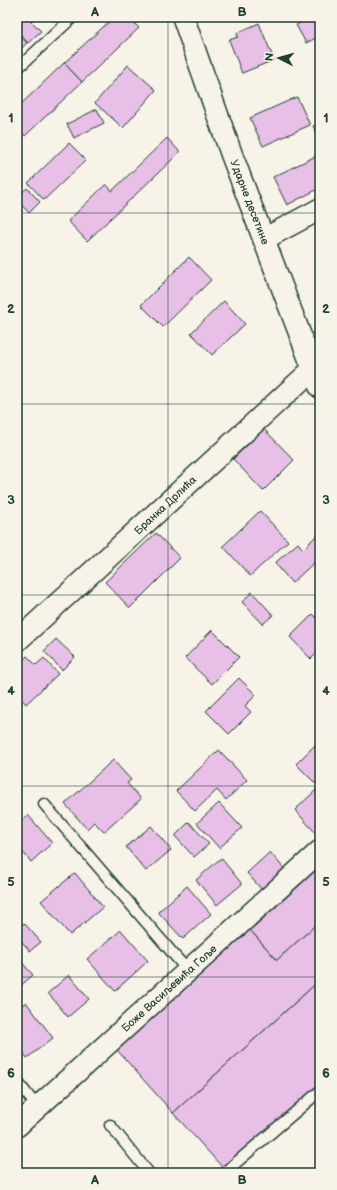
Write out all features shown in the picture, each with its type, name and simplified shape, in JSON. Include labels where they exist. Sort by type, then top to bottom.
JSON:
[{"type":"street","name":"Ударне десетине","points":[[183,17],[231,153],[318,374]]},
{"type":"street","points":[[264,239],[320,209]]},
{"type":"street","name":"Бранка Дрлића","points":[[17,641],[318,374]]},
{"type":"street","name":"Боже Васиљевића Гоље","points":[[17,1126],[320,851]]},
{"type":"lane","points":[[17,69],[73,17]]},
{"type":"lane","points":[[44,804],[188,971]]},
{"type":"lane","points":[[17,1081],[37,1107]]},
{"type":"lane","points":[[224,1173],[320,1091]]},
{"type":"lane","points":[[110,1124],[149,1173]]},
{"type":"building","points":[[17,17],[27,17],[41,31],[28,43],[17,31]]},
{"type":"building","points":[[114,17],[128,17],[139,28],[82,82],[64,63]]},
{"type":"building","points":[[311,17],[320,17],[320,36],[306,43],[296,25]]},
{"type":"building","points":[[259,23],[274,60],[242,73],[229,40],[238,37],[237,33]]},
{"type":"building","points":[[17,32],[27,43],[18,52],[17,52]]},
{"type":"building","points":[[64,63],[82,82],[25,136],[17,128],[17,108]]},
{"type":"building","points":[[128,65],[156,90],[123,128],[95,103]]},
{"type":"building","points":[[297,97],[310,125],[263,146],[250,118]]},
{"type":"building","points":[[97,109],[104,123],[74,138],[67,124]]},
{"type":"building","points":[[320,123],[320,140],[313,126]]},
{"type":"building","points":[[167,138],[180,152],[87,241],[68,221],[106,184],[112,191]]},
{"type":"building","points":[[69,143],[86,160],[44,200],[28,183]]},
{"type":"building","points":[[320,154],[320,188],[287,205],[273,177]]},
{"type":"building","points":[[27,188],[40,202],[29,213],[17,200],[17,197]]},
{"type":"building","points":[[189,257],[211,280],[163,327],[141,305]]},
{"type":"building","points":[[224,301],[245,324],[212,355],[191,333]]},
{"type":"building","points":[[264,429],[294,460],[263,491],[233,459]]},
{"type":"building","points":[[260,511],[288,541],[250,576],[223,546]]},
{"type":"building","points":[[156,533],[180,558],[130,608],[105,582]]},
{"type":"building","points":[[319,533],[320,557],[292,583],[275,563],[298,543],[303,549]]},
{"type":"building","points":[[252,592],[273,615],[263,624],[242,602]]},
{"type":"building","points":[[313,614],[320,621],[320,650],[311,659],[290,637]]},
{"type":"building","points":[[212,630],[239,657],[212,684],[185,658]]},
{"type":"building","points":[[56,639],[75,657],[62,670],[44,651]]},
{"type":"building","points":[[27,656],[36,665],[44,658],[58,674],[26,704],[17,694],[17,666]]},
{"type":"building","points":[[239,678],[256,695],[245,706],[251,712],[229,734],[206,711]]},
{"type":"building","points":[[320,740],[320,784],[318,786],[296,764]]},
{"type":"building","points":[[219,750],[247,780],[226,800],[217,790],[195,811],[176,791]]},
{"type":"building","points":[[113,760],[131,780],[127,783],[141,799],[104,832],[94,822],[87,829],[65,804]]},
{"type":"building","points":[[318,788],[320,790],[320,838],[295,810]]},
{"type":"building","points":[[219,803],[242,828],[219,848],[197,823]]},
{"type":"building","points":[[28,815],[52,843],[31,862],[22,851],[17,856],[17,825]]},
{"type":"building","points":[[189,822],[209,844],[194,857],[175,836]]},
{"type":"building","points":[[151,826],[171,850],[146,871],[126,847]]},
{"type":"building","points":[[270,852],[285,870],[262,890],[247,873]]},
{"type":"building","points":[[221,858],[242,884],[217,905],[196,880]]},
{"type":"building","points":[[320,866],[320,921],[277,960],[250,930]]},
{"type":"building","points":[[75,873],[103,907],[70,935],[41,901]]},
{"type":"building","points":[[187,886],[211,914],[183,939],[158,912]]},
{"type":"building","points":[[320,921],[320,980],[173,1113],[117,1050],[250,930],[277,960]]},
{"type":"building","points":[[24,923],[41,942],[30,951],[17,936],[17,929]]},
{"type":"building","points":[[121,930],[148,961],[115,991],[87,959]]},
{"type":"building","points":[[17,957],[33,975],[17,989]]},
{"type":"building","points":[[69,975],[89,999],[68,1017],[48,993]]},
{"type":"building","points":[[320,980],[320,1083],[224,1169],[173,1113]]},
{"type":"building","points":[[26,1002],[53,1038],[27,1058],[17,1044],[17,1009]]}]
